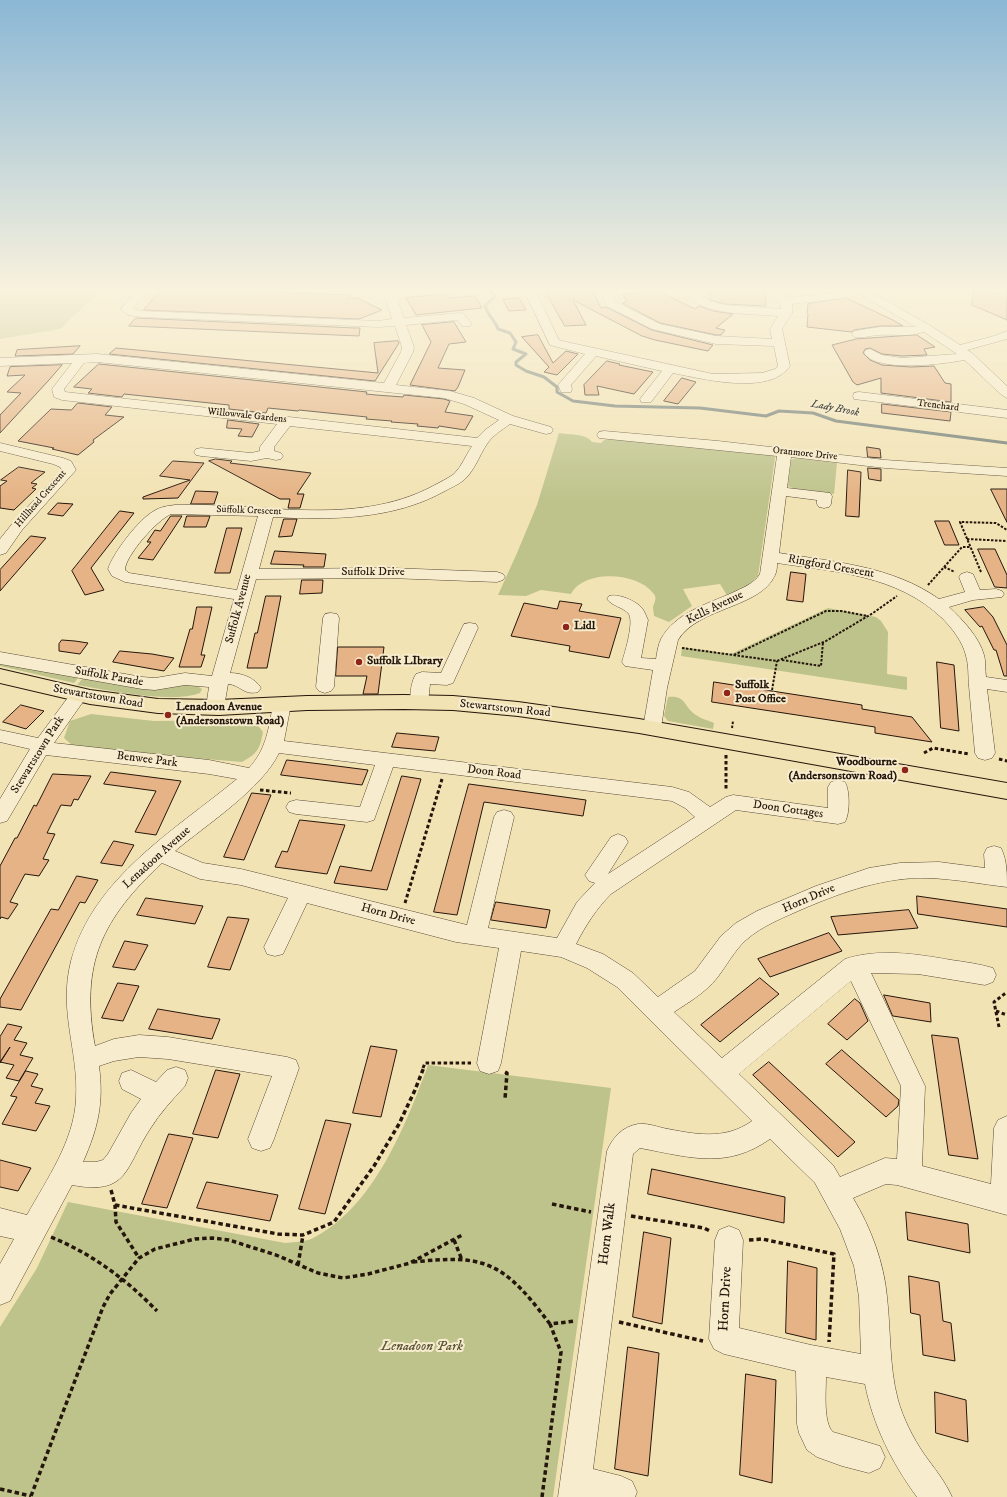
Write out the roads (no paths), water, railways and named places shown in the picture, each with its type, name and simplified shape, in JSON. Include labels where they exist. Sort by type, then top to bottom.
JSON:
[{"type":"main road","name":"Stewartstown Road","points":[[0,676],[78,696],[125,704],[151,706],[215,707],[282,704],[419,703],[478,705],[605,720],[905,775],[1007,791]]},
{"type":"street","points":[[0,362],[45,360]]},
{"type":"street","name":"Willowvale Gardens","points":[[80,360],[58,389],[59,394],[62,396],[287,420],[481,443]]},
{"type":"street","points":[[118,360],[445,394],[469,401],[508,419],[546,430]]},
{"type":"street","points":[[388,388],[403,360]]},
{"type":"street","points":[[566,389],[564,385],[586,360]]},
{"type":"street","points":[[629,360],[713,378],[763,378],[782,371],[784,366],[782,360]]},
{"type":"street","points":[[887,360],[944,360]]},
{"type":"street","points":[[972,360],[996,381],[1007,394]]},
{"type":"street","points":[[646,399],[670,369]]},
{"type":"street","name":"Trenchard","points":[[866,395],[1007,414]]},
{"type":"street","name":"Suffolk Crescent","points":[[243,596],[125,577],[118,573],[116,568],[152,517],[162,511],[177,509],[324,514],[364,511],[400,505],[425,496],[460,476],[469,466],[481,443],[496,428],[508,419]]},
{"type":"street","points":[[201,452],[251,457],[272,455],[267,447],[287,420]]},
{"type":"street","name":"Oranmore Drive","points":[[604,435],[916,466],[1007,472]]},
{"type":"street","name":"Hillhead Crescent","points":[[0,446],[58,461],[66,464],[69,470],[17,527],[0,550]]},
{"type":"street","name":"Kells Avenue","points":[[652,728],[663,666],[668,646],[674,632],[682,624],[704,611],[715,599],[742,595],[759,585],[768,574],[785,452]]},
{"type":"street","points":[[780,491],[825,496],[824,504]]},
{"type":"street","name":"Suffolk Avenue","points":[[215,707],[220,680],[267,512]]},
{"type":"street","points":[[0,524],[17,527]]},
{"type":"street","name":"Ringford Crescent","points":[[771,557],[862,571],[876,575],[914,591],[938,605],[954,621],[970,641],[975,655],[978,682],[978,754]]},
{"type":"street","name":"Suffolk Drive","points":[[249,574],[389,573],[497,577]]},
{"type":"street","points":[[974,595],[975,576]]},
{"type":"street","points":[[938,605],[962,597],[996,594]]},
{"type":"street","points":[[615,599],[635,610],[640,620],[631,662],[663,666]]},
{"type":"street","points":[[325,687],[331,618]]},
{"type":"street","points":[[419,703],[422,678],[447,679],[470,628]]},
{"type":"street","name":"Suffolk Parade","points":[[0,658],[142,683],[155,684],[185,679],[238,679],[252,688]]},
{"type":"street","points":[[978,682],[1007,686]]},
{"type":"street","name":"Stewartstown Park","points":[[0,816],[42,746],[78,696]]},
{"type":"street","name":"Lenadoon Avenue","points":[[0,1291],[65,1171],[77,1147],[84,1124],[88,1108],[89,1088],[81,1033],[78,976],[83,958],[95,928],[125,885],[265,763],[272,746],[282,704]]},
{"type":"street","name":"Benwee Park","points":[[0,736],[42,746],[48,749],[209,767],[247,780]]},
{"type":"street","name":"Doon Road","points":[[272,746],[672,794],[680,796],[690,802],[709,817]]},
{"type":"street","points":[[296,806],[367,815],[386,760]]},
{"type":"street","name":"Doon Cottages","points":[[709,817],[733,802],[838,817],[838,787]]},
{"type":"street","points":[[982,787],[1007,787]]},
{"type":"street","points":[[475,936],[504,817]]},
{"type":"street","points":[[563,948],[578,918],[591,899],[603,888],[709,817]]},
{"type":"street","points":[[596,875],[614,848],[630,870]]},
{"type":"street","name":"Horn Drive","points":[[160,853],[200,871],[241,877],[401,919],[475,936],[563,948],[610,969],[625,980],[824,1174],[834,1194],[850,1219],[868,1266],[873,1297],[877,1371],[883,1401],[896,1435],[912,1464],[936,1497]]},
{"type":"street","name":"Horn Drive","points":[[657,1011],[698,982],[708,973],[728,943],[738,933],[761,920],[813,896],[866,878],[894,871],[926,870],[1002,879],[994,854]]},
{"type":"street","points":[[275,947],[301,892]]},
{"type":"street","points":[[489,1063],[512,941]]},
{"type":"street","points":[[722,1074],[856,966],[875,962],[922,965],[985,975]]},
{"type":"street","points":[[856,966],[890,1042],[913,1086],[908,1174]]},
{"type":"street","points":[[86,1060],[114,1050],[139,1046],[168,1048],[287,1068],[261,1139]]},
{"type":"street","points":[[65,1171],[97,1177],[113,1170],[124,1154],[136,1128],[176,1078]]},
{"type":"street","points":[[132,1081],[160,1097]]},
{"type":"street","name":"Horn Walk","points":[[621,1492],[575,1489],[620,1151],[625,1142],[631,1137],[640,1136],[710,1148],[725,1147],[744,1141],[771,1123]]},
{"type":"street","points":[[834,1194],[885,1172],[897,1172],[1005,1201],[1007,1128]]},
{"type":"street","points":[[0,1222],[34,1230]]},
{"type":"street","name":"Horn Drive","points":[[729,1240],[724,1339],[820,1361],[877,1371]]},
{"type":"street","points":[[820,1361],[812,1428],[818,1439],[830,1447],[869,1457]]},
{"type":"waterway","name":"Lady Brook","points":[[519,360],[516,362],[516,365],[526,371],[544,377],[557,387],[557,392],[573,401],[615,406],[700,408],[766,416],[779,411],[813,413],[836,421],[1007,443]]},
{"type":"place","name":"Lidl","points":[[566,627]]},
{"type":"place","name":"Suffolk LIbrary","points":[[359,662]]},
{"type":"place","name":"Suffolk Post Office","points":[[727,693]]},
{"type":"place","name":"Lenadoon Avenue (Andersonstown Road)","points":[[168,715]]},
{"type":"place","name":"Woodbourne (Andersonstown Road)","points":[[905,770]]},
{"type":"park label","name":"Lenadoon Park","points":[[422,1347]]}]
